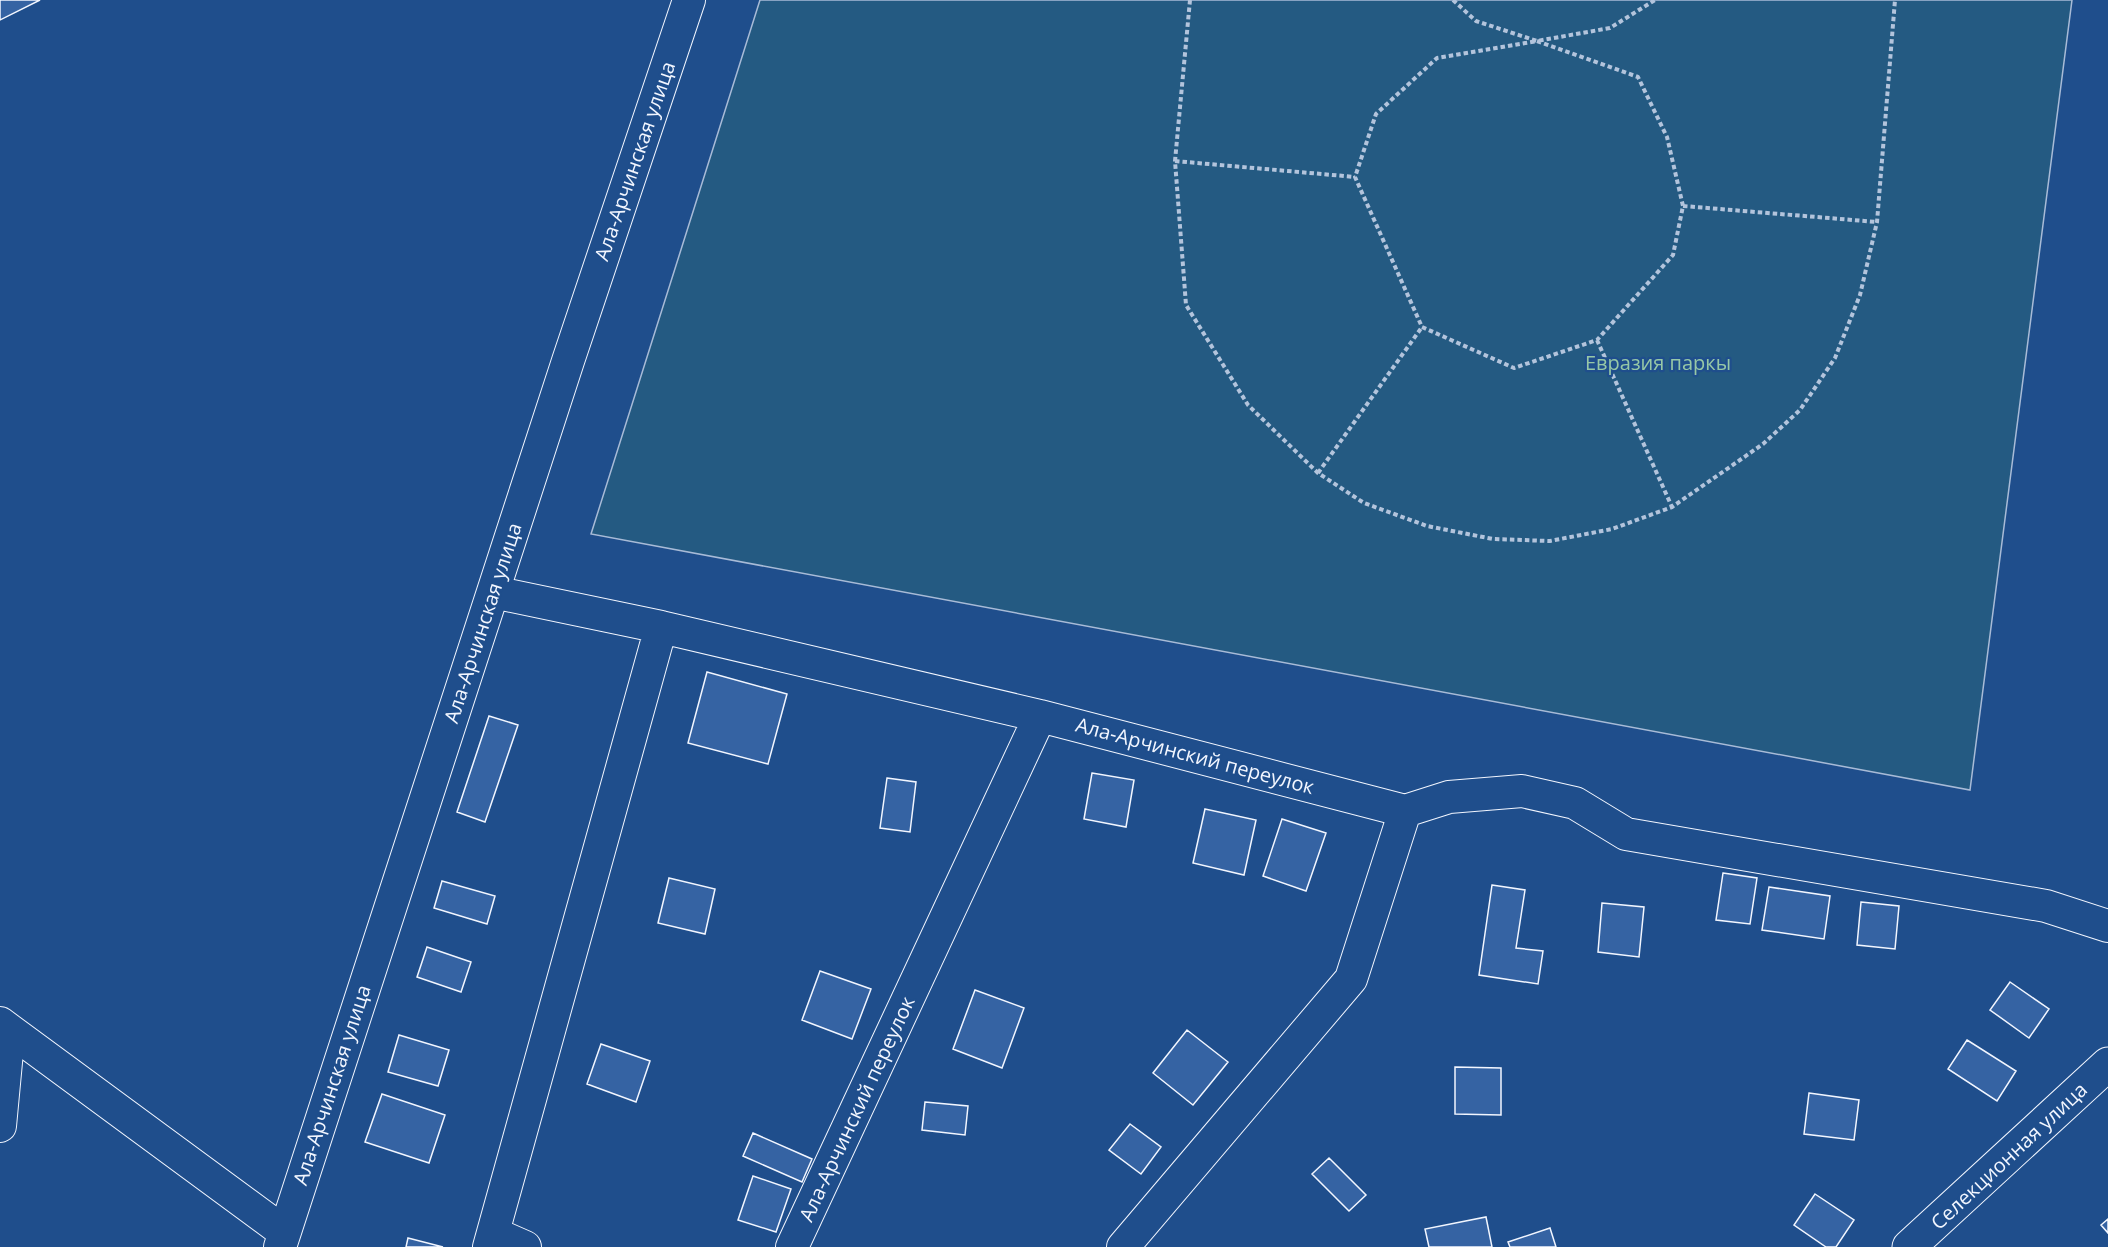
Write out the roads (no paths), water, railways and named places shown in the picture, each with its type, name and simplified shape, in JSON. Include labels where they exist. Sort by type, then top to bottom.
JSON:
[{"type":"street","name":"Ала-Арчинская улица","points":[[282,1240],[568,361],[689,0]]},
{"type":"street","points":[[494,592],[661,627],[1040,716]]},
{"type":"street","points":[[525,1247],[491,1240],[661,627]]},
{"type":"street","name":"Ала-Арчинский переулок","points":[[792,1247],[1040,716],[1405,811]]},
{"type":"street","points":[[1122,1247],[1352,979],[1405,811],[1449,797],[1522,791],[1575,803],[1626,834],[2046,906],[2108,926]]},
{"type":"street","points":[[4,1027],[282,1240]]},
{"type":"street","points":[[0,1126],[4,1027]]},
{"type":"street","name":"Селекционная улица","points":[[1909,1247],[2108,1064]]},
{"type":"park label","name":"Евразия паркы","points":[[1658,363]]}]
